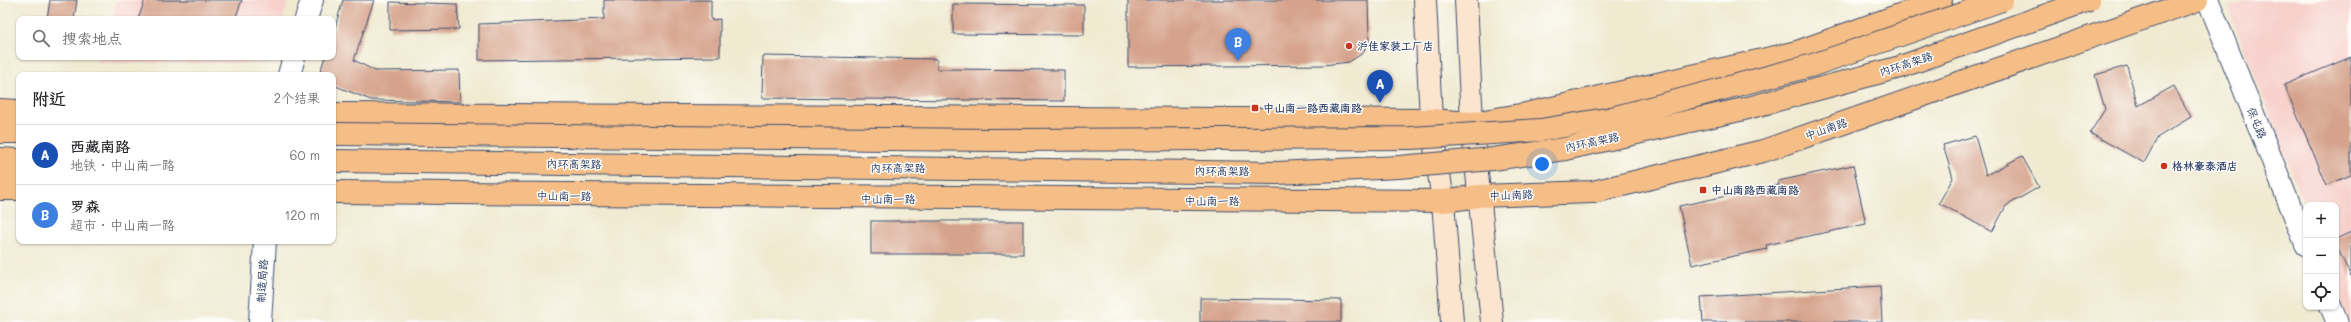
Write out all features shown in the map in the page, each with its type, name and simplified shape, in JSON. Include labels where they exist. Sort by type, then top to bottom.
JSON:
[{"type":"main road","points":[[1425,0],[1431,120],[1443,201],[1452,322]]},
{"type":"main road","points":[[1466,0],[1472,123],[1492,322]]},
{"type":"main road","points":[[336,114],[1431,120],[1472,123],[1526,114],[1797,52],[1941,0]]},
{"type":"main road","name":"内环高架路","points":[[336,134],[994,140],[1412,138],[1540,130],[1612,118],[1813,65],[2002,0]]},
{"type":"main road","name":"内环高架路","points":[[336,161],[1277,172],[1399,167],[1493,159],[1565,149],[1728,112],[1900,67],[2089,0]]},
{"type":"main road","name":"中山南路","points":[[1443,201],[1479,196],[1593,192],[1763,151],[2197,0]]},
{"type":"main road","points":[[0,110],[16,111]]},
{"type":"main road","points":[[0,132],[16,132]]},
{"type":"main road","points":[[7,176],[16,164]]},
{"type":"main road","name":"中山南一路","points":[[336,192],[654,198],[1443,201]]},
{"type":"street","points":[[307,16],[312,0]]},
{"type":"street","name":"保屯路","points":[[2208,0],[2303,238]]},
{"type":"street","points":[[290,72],[293,60]]},
{"type":"street","name":"制造局路","points":[[260,322],[266,244]]},
{"type":"street","points":[[2332,310],[2337,322]]},
{"type":"shaded area","points":[[117,0],[289,0],[284,16],[112,16]]},
{"type":"shaded area","points":[[2248,0],[2351,0],[2351,322],[2349,322],[2339,297],[2339,202],[2303,202],[2228,7]]},
{"type":"shaded area","points":[[99,60],[270,60],[269,63],[98,63]]},
{"type":"building","points":[[50,0],[77,0],[74,16],[47,16]]},
{"type":"building","points":[[145,0],[242,0],[236,16],[139,16]]},
{"type":"building","points":[[343,0],[374,0],[354,60],[375,71],[459,70],[460,102],[371,100],[336,86],[336,72],[320,72],[324,60],[336,60],[336,24]]},
{"type":"building","points":[[604,0],[711,0],[711,20],[720,19],[720,57],[479,60],[479,24],[604,19]]},
{"type":"building","points":[[1128,0],[1368,0],[1369,40],[1363,53],[1349,62],[1324,65],[1128,67]]},
{"type":"building","points":[[390,2],[457,4],[459,29],[390,30]]},
{"type":"building","points":[[953,4],[1084,5],[1084,35],[953,34]]},
{"type":"building","points":[[763,56],[937,59],[937,69],[1064,70],[1064,101],[762,98]]},
{"type":"building","points":[[2351,57],[2351,175],[2327,185],[2284,85]]},
{"type":"building","points":[[2127,66],[2138,106],[2174,86],[2191,117],[2158,137],[2144,163],[2090,133],[2105,109],[2095,75]]},
{"type":"building","points":[[1975,136],[1986,175],[2022,156],[2039,187],[2006,206],[1992,232],[1939,203],[1953,178],[1943,145]]},
{"type":"building","points":[[1853,165],[1866,224],[1766,245],[1767,249],[1692,265],[1679,206],[1779,185],[1778,181]]},
{"type":"building","points":[[871,221],[1023,221],[1023,254],[871,254]]},
{"type":"building","points":[[2351,232],[2351,277],[2339,251],[2339,238]]},
{"type":"building","points":[[1880,286],[1882,322],[1703,322],[1701,297]]},
{"type":"building","points":[[1200,298],[1341,300],[1341,322],[1200,322]]},
{"type":"place","name":"沪佳家装工厂店","points":[[1349,46]]},
{"type":"place","name":"罗森","points":[[1238,61]]},
{"type":"place","name":"西藏南路","points":[[1380,103]]},
{"type":"place","name":"中山南一路西藏南路","points":[[1255,108]]},
{"type":"place","name":"格林豪泰酒店","points":[[2164,166]]},
{"type":"place","name":"中山南路西藏南路","points":[[1703,190]]}]
